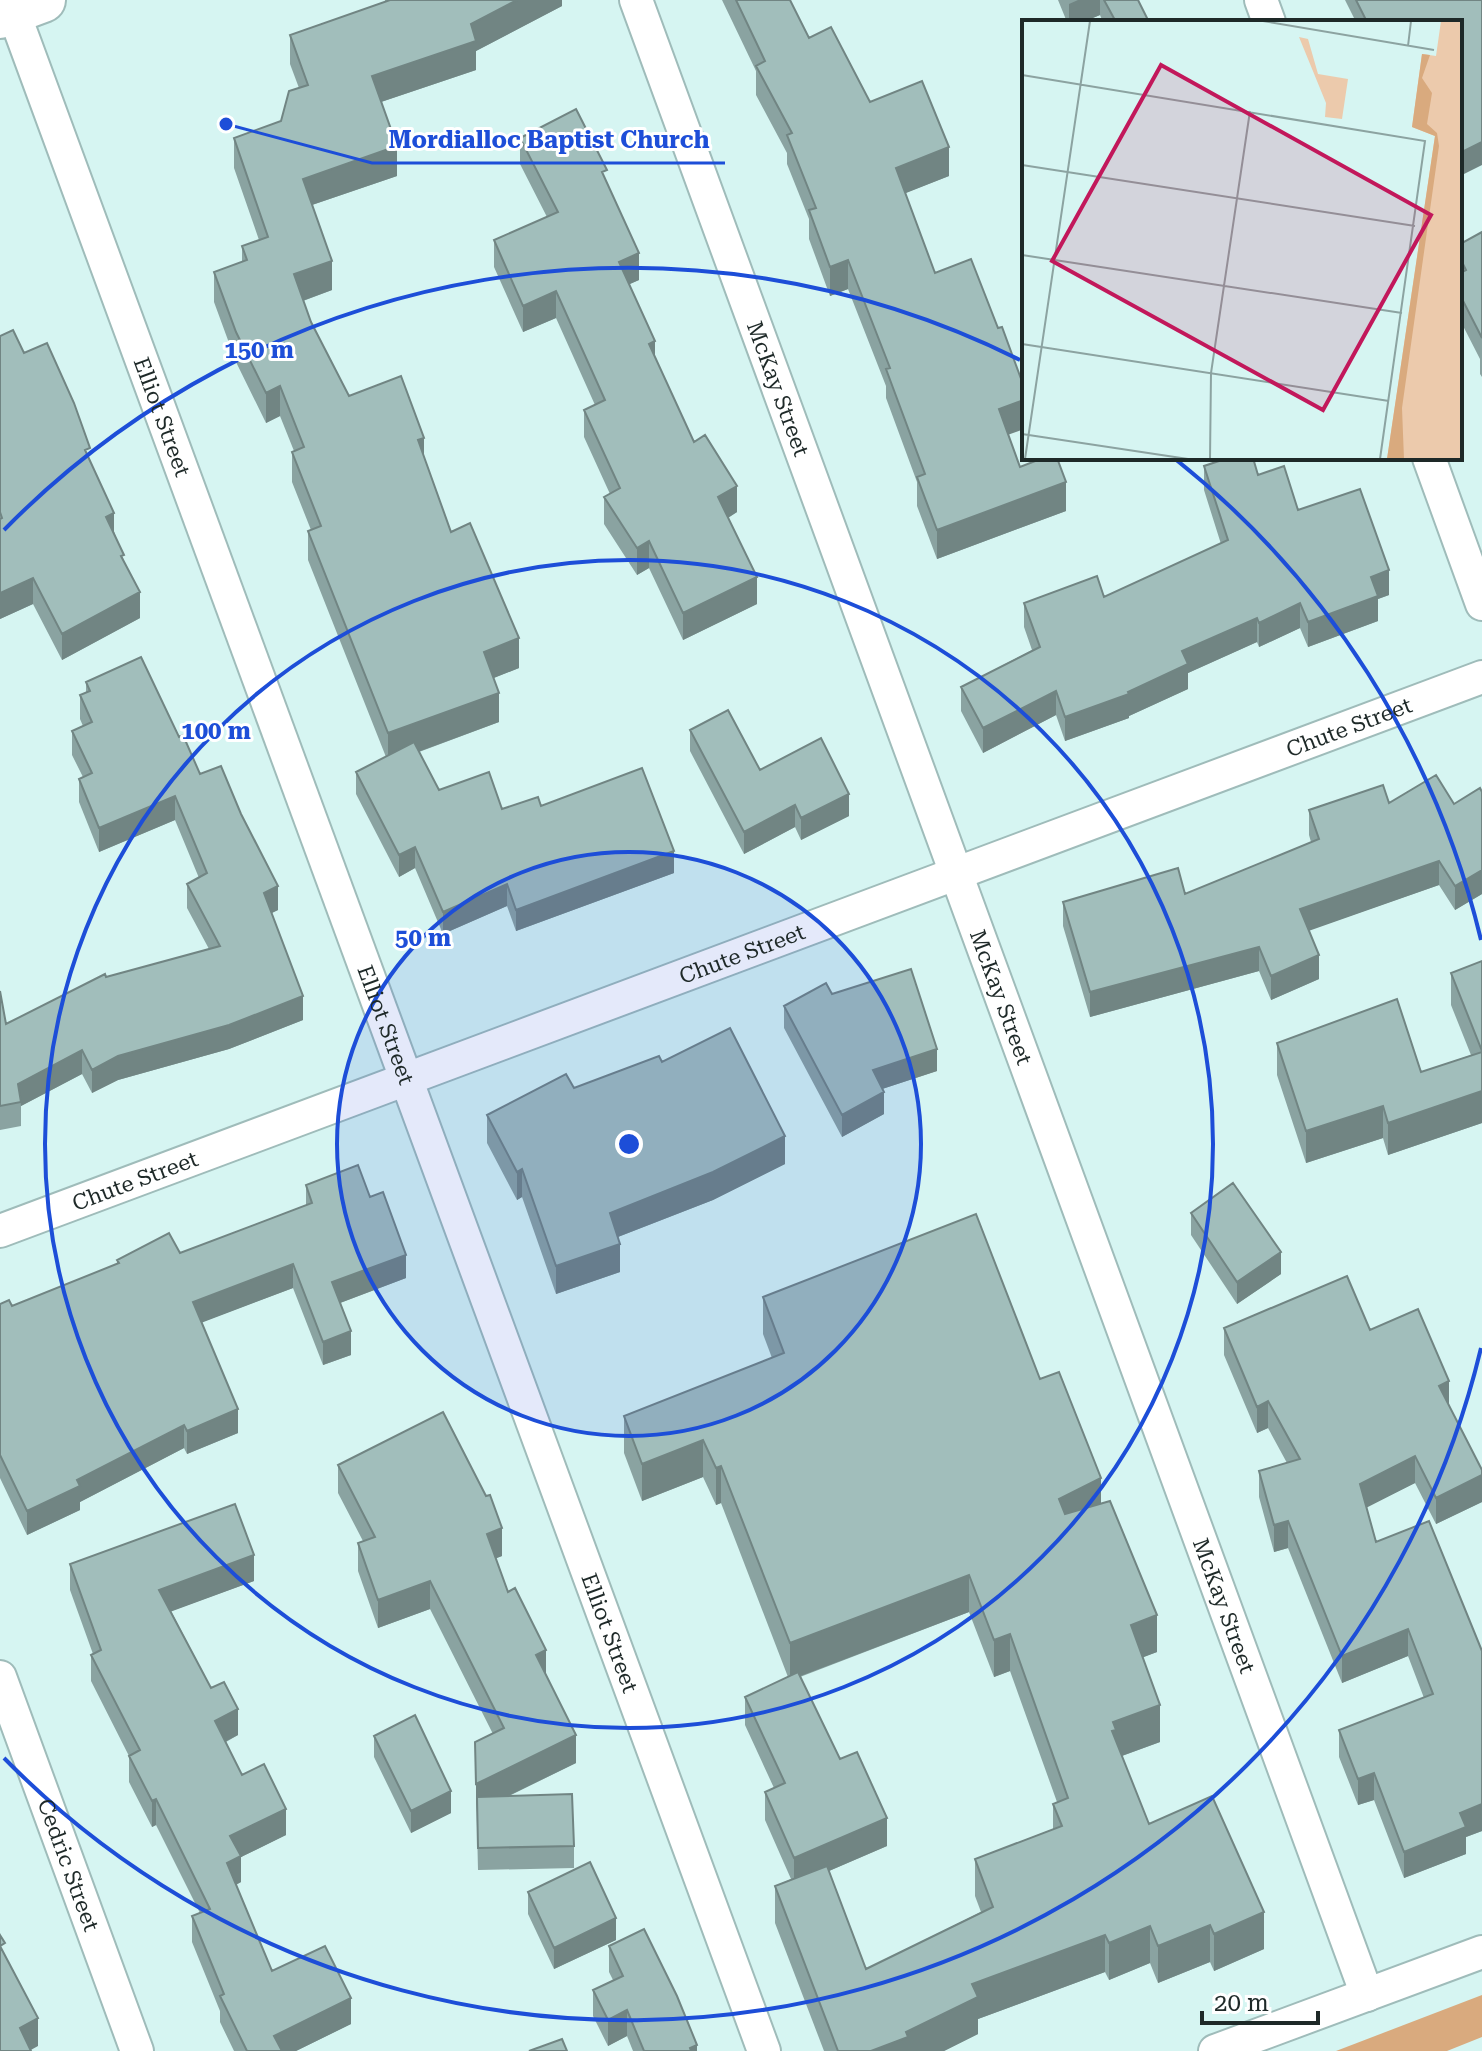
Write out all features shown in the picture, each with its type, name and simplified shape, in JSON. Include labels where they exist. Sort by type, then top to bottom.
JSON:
[{"type":"street","name":"McKay Street","points":[[636,0],[1367,1995]]},
{"type":"street","points":[[1261,0],[1268,20]]},
{"type":"street","name":"Elliot Street","points":[[16,7],[764,2051]]},
{"type":"street","points":[[1430,460],[1482,604]]},
{"type":"street","name":"Chute Street","points":[[0,1231],[1482,677]]},
{"type":"street","name":"Cedric Street","points":[[0,1677],[137,2051]]},
{"type":"street","points":[[1215,2051],[1482,1952]]},
{"type":"shaded area","points":[[1482,1995],[1482,2037],[1447,2051],[1336,2051]]},
{"type":"building","points":[[390,0],[517,0],[471,24],[476,41],[372,76],[397,146],[303,179],[332,261],[294,274],[311,322],[349,396],[401,376],[424,438],[418,440],[451,532],[470,523],[519,638],[484,652],[499,693],[388,733],[308,531],[321,526],[292,452],[304,447],[280,386],[266,393],[236,332],[214,272],[247,260],[242,246],[268,237],[234,138],[281,121],[289,91],[308,85],[290,35]]},
{"type":"building","points":[[736,0],[790,0],[809,38],[831,27],[870,102],[922,81],[949,147],[896,168],[935,273],[971,259],[998,328],[1002,327],[1022,382],[1022,401],[999,409],[1020,467],[1038,460],[1058,460],[1066,482],[937,530],[917,477],[925,474],[886,369],[890,368],[848,260],[830,267],[809,210],[816,208],[787,135],[792,133],[756,66],[765,61]]},
{"type":"building","points":[[1104,0],[1138,0],[1148,20],[1115,20]]},
{"type":"building","points":[[1356,0],[1482,0],[1482,142],[1462,152],[1462,20],[1366,20]]},
{"type":"building","points":[[576,109],[607,170],[602,172],[639,253],[619,262],[655,341],[649,344],[694,442],[705,435],[737,486],[718,497],[757,577],[683,613],[649,541],[637,548],[604,497],[620,488],[584,410],[605,400],[556,291],[523,306],[494,240],[558,212],[520,138]]},
{"type":"building","points":[[1482,232],[1482,338],[1462,299],[1462,272],[1466,270],[1462,262],[1462,243]]},
{"type":"building","points":[[13,330],[24,353],[47,343],[90,448],[85,450],[114,513],[106,517],[124,555],[121,556],[140,592],[62,634],[33,578],[0,593],[0,336]]},
{"type":"building","points":[[1222,460],[1254,460],[1258,475],[1284,466],[1298,510],[1360,489],[1389,570],[1371,577],[1378,596],[1308,622],[1300,603],[1259,623],[1257,618],[1182,651],[1188,664],[1129,694],[1065,717],[1056,691],[983,728],[961,687],[1040,647],[1024,603],[1097,576],[1104,597],[1228,540],[1204,466]]},
{"type":"building","points":[[141,657],[200,774],[221,766],[241,814],[278,886],[264,893],[303,996],[229,1025],[118,1056],[92,1070],[82,1050],[18,1084],[21,1102],[0,1106],[0,991],[6,1024],[105,974],[106,977],[220,946],[187,884],[207,873],[175,796],[99,828],[79,779],[92,773],[72,731],[92,722],[80,695],[90,691],[86,682]]},
{"type":"building","points":[[728,710],[760,770],[821,738],[849,794],[801,818],[795,805],[744,832],[690,730]]},
{"type":"building","points":[[414,742],[439,790],[489,772],[502,809],[538,797],[541,806],[642,768],[674,851],[516,910],[507,884],[443,912],[415,847],[399,855],[356,772]]},
{"type":"building","points":[[1436,775],[1454,804],[1480,788],[1482,792],[1482,870],[1455,886],[1439,861],[1300,909],[1319,955],[1271,976],[1259,947],[1090,992],[1063,902],[1178,868],[1185,894],[1319,839],[1309,810],[1383,785],[1389,803]]},
{"type":"building","points":[[1482,961],[1482,1051],[1451,973]]},
{"type":"building","points":[[911,969],[937,1049],[873,1070],[884,1092],[842,1115],[784,1006],[826,983],[832,994]]},
{"type":"building","points":[[1397,999],[1421,1072],[1482,1052],[1482,1091],[1388,1123],[1383,1106],[1306,1131],[1277,1043]]},
{"type":"building","points":[[730,1028],[785,1136],[713,1172],[610,1213],[620,1244],[556,1266],[522,1169],[517,1172],[487,1115],[566,1074],[574,1088],[659,1056],[662,1062]]},
{"type":"building","points":[[358,1165],[370,1197],[383,1192],[406,1255],[332,1282],[351,1331],[323,1342],[293,1264],[193,1302],[238,1409],[187,1431],[184,1425],[77,1480],[80,1486],[27,1511],[0,1455],[0,1304],[9,1300],[12,1306],[119,1263],[117,1260],[169,1233],[180,1253],[312,1203],[306,1185]]},
{"type":"building","points":[[1233,1183],[1281,1252],[1237,1282],[1191,1213]]},
{"type":"building","points":[[976,1214],[1040,1379],[1059,1372],[1101,1478],[1059,1499],[1065,1514],[1110,1501],[1157,1615],[1131,1625],[1160,1705],[1113,1722],[1116,1730],[1112,1731],[1149,1824],[1212,1796],[1264,1912],[1214,1934],[1210,1925],[1158,1946],[1150,1926],[1109,1943],[1105,1935],[972,1984],[978,1997],[906,2032],[908,2037],[871,2051],[838,2051],[775,1886],[827,1866],[866,1969],[993,1907],[975,1859],[1062,1826],[1053,1804],[1068,1798],[1010,1634],[994,1640],[969,1575],[790,1643],[721,1466],[716,1468],[703,1440],[642,1464],[624,1416],[784,1353],[763,1297]]},
{"type":"building","points":[[1347,1276],[1370,1330],[1418,1309],[1449,1381],[1439,1386],[1482,1470],[1482,1475],[1436,1498],[1415,1456],[1360,1484],[1376,1542],[1429,1521],[1482,1651],[1482,1804],[1460,1813],[1466,1827],[1404,1852],[1374,1773],[1358,1779],[1339,1730],[1433,1694],[1408,1629],[1342,1656],[1288,1521],[1274,1525],[1259,1471],[1300,1459],[1268,1401],[1257,1407],[1224,1328]]},
{"type":"building","points":[[443,1412],[486,1496],[490,1495],[502,1528],[487,1534],[508,1592],[515,1588],[546,1650],[536,1655],[576,1735],[476,1784],[475,1742],[504,1728],[430,1581],[378,1600],[358,1543],[375,1537],[338,1465]]},
{"type":"building","points":[[235,1504],[254,1555],[159,1590],[211,1688],[224,1682],[238,1709],[215,1721],[242,1775],[264,1764],[286,1809],[230,1836],[241,1856],[227,1863],[272,1971],[325,1946],[351,1998],[274,2036],[282,2051],[247,2051],[220,1996],[224,1994],[192,1916],[210,1909],[156,1799],[152,1801],[129,1756],[140,1750],[91,1655],[101,1650],[70,1564]]},
{"type":"building","points":[[798,1672],[840,1759],[857,1752],[887,1818],[794,1858],[765,1792],[785,1783],[745,1697]]},
{"type":"building","points":[[415,1715],[451,1791],[411,1811],[374,1736]]},
{"type":"building","points":[[572,1794],[574,1846],[478,1848],[477,1797]]},
{"type":"building","points":[[590,1862],[616,1918],[554,1948],[528,1892]]},
{"type":"building","points":[[644,1929],[697,2045],[690,2048],[691,2051],[644,2051],[627,2010],[608,2020],[593,1990],[623,1976],[609,1946]]},
{"type":"building","points":[[0,1946],[38,2018],[20,2028],[31,2051],[0,2051]]},
{"type":"building","points":[[562,2039],[567,2051],[529,2051]]},
{"type":"place","name":"Mordialloc Baptist Church","points":[[226,124]]}]
